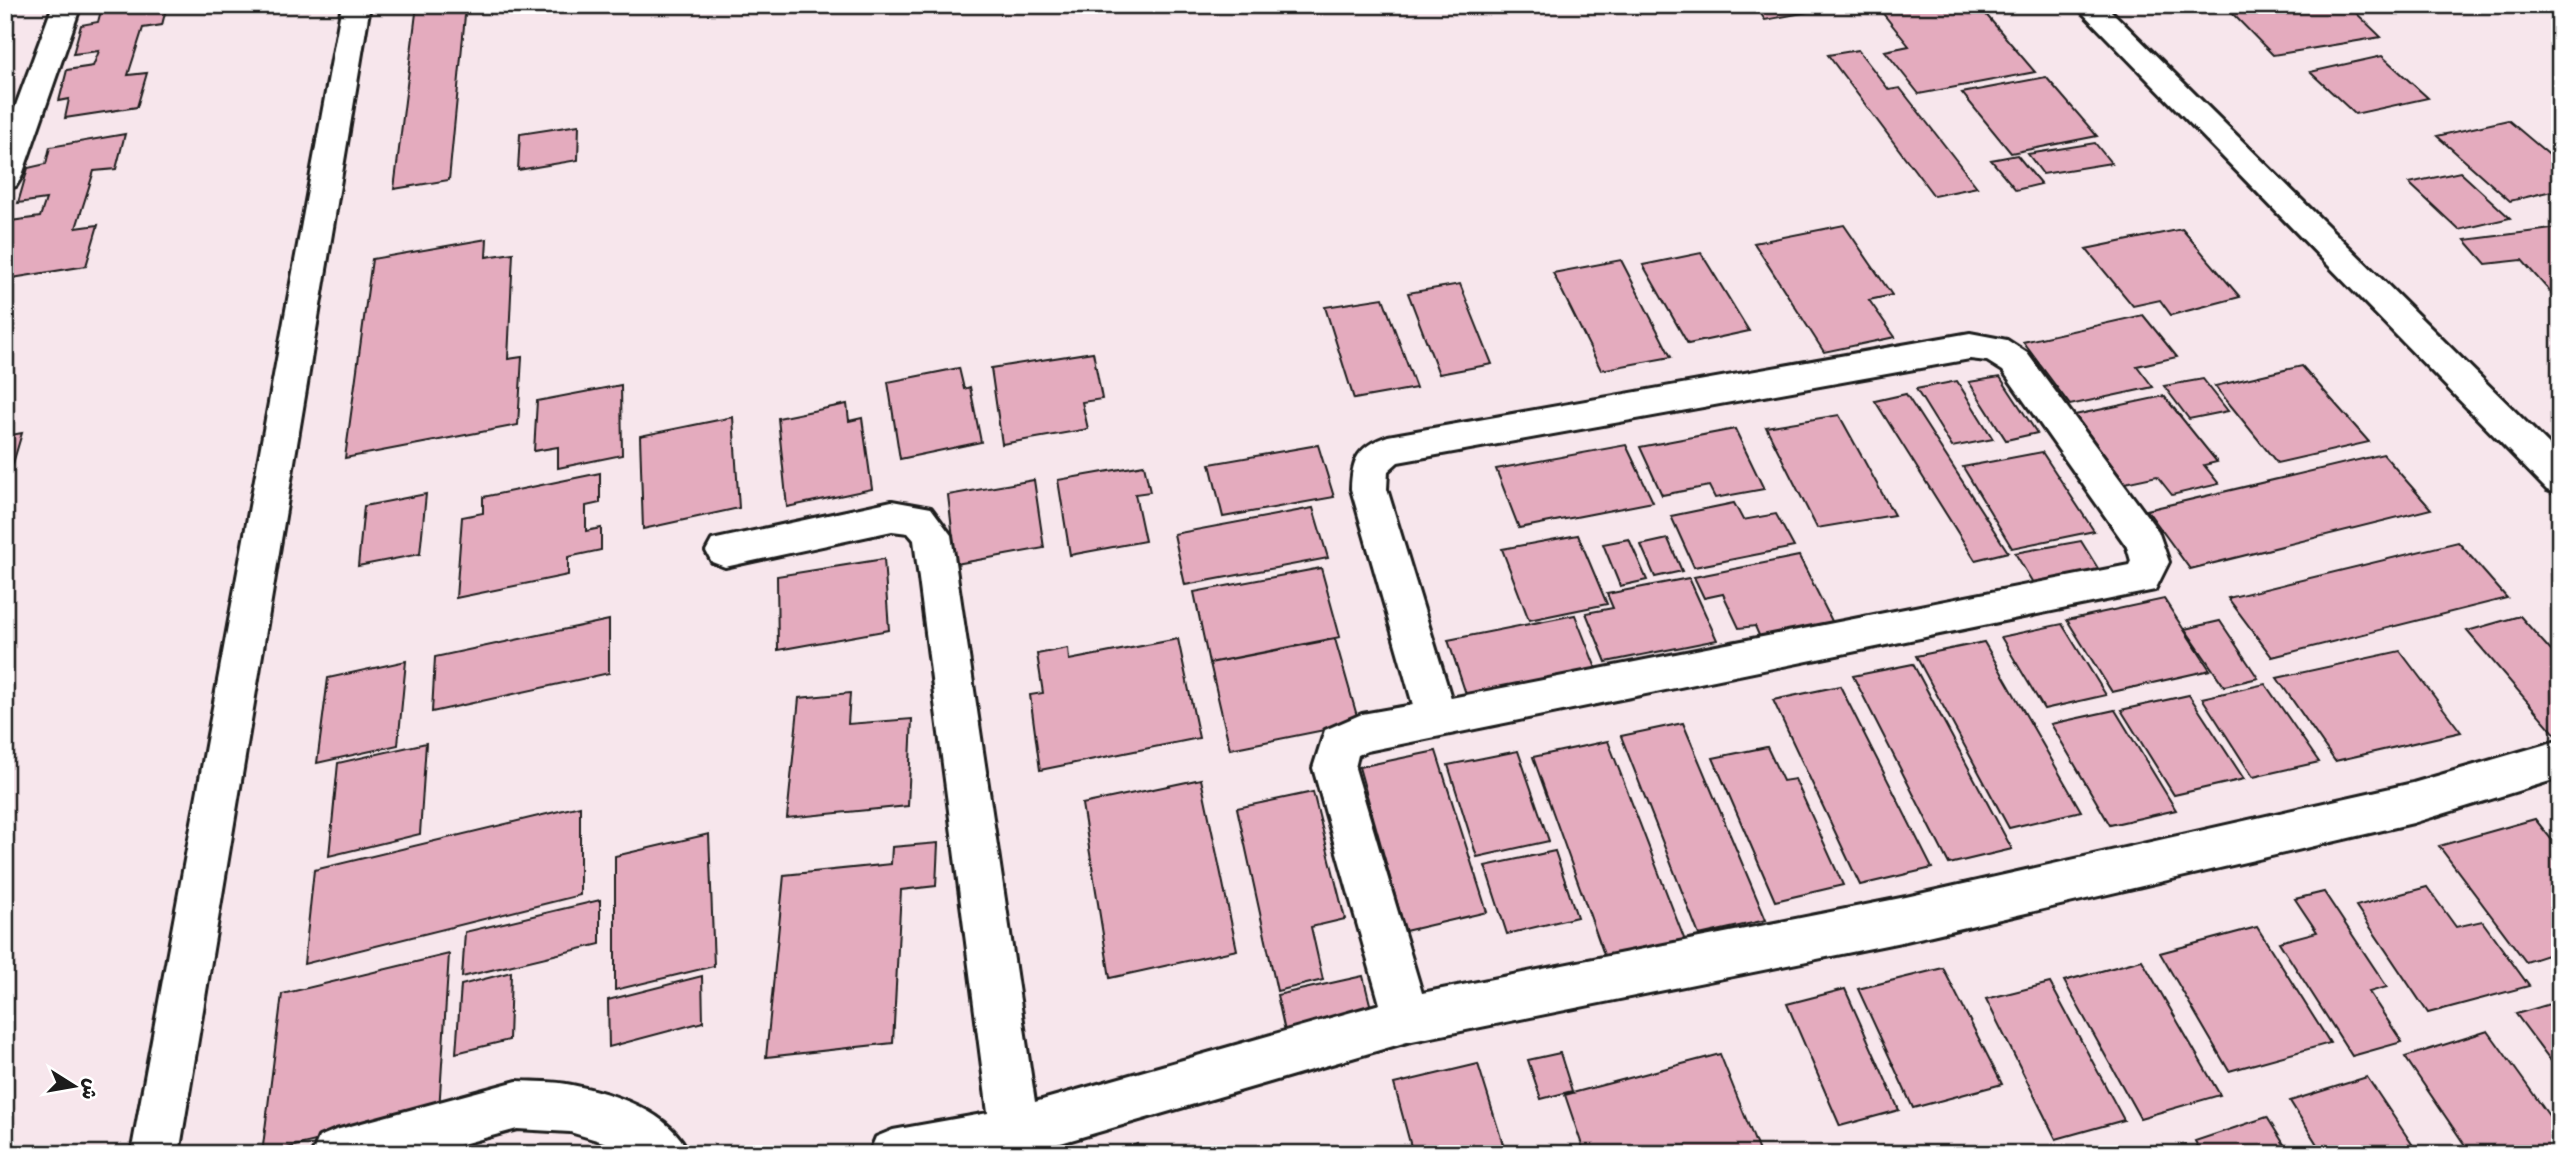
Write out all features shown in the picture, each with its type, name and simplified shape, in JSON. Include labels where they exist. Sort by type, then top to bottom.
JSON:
[{"type":"street","points":[[5,178],[67,5]]},
{"type":"street","points":[[155,1154],[356,5]]},
{"type":"street","points":[[2089,5],[2560,480]]},
{"type":"street","points":[[1407,1019],[1334,768],[1340,744],[1362,733],[1437,719],[2141,579],[2150,562],[2145,542],[2015,362],[1995,349],[1970,346],[1388,450],[1370,465],[1369,489],[1437,719]]},
{"type":"street","points":[[725,551],[892,516],[918,519],[932,535],[1015,1132]]},
{"type":"street","points":[[893,1154],[1015,1132],[1407,1019],[1919,916],[2413,803],[2560,759]]},
{"type":"street","points":[[335,1154],[517,1105],[570,1108],[623,1124],[665,1154]]},
{"type":"building","points":[[167,5],[162,25],[143,28],[128,75],[147,73],[137,107],[65,118],[69,99],[59,101],[67,70],[93,66],[99,51],[73,54],[81,25],[98,22],[102,7]]},
{"type":"building","points":[[417,5],[466,5],[449,180],[394,189]]},
{"type":"building","points":[[1755,5],[1846,5],[1765,20]]},
{"type":"building","points":[[1978,5],[2035,72],[1919,94],[1885,51],[1909,46],[1877,6]]},
{"type":"building","points":[[2224,5],[2348,5],[2381,37],[2273,55]]},
{"type":"building","points":[[1858,50],[1889,90],[1900,88],[1977,187],[1934,196],[1828,55]]},
{"type":"building","points":[[2382,56],[2428,98],[2355,114],[2310,72]]},
{"type":"building","points":[[2046,77],[2097,136],[2011,153],[1962,93]]},
{"type":"building","points":[[2508,120],[2560,164],[2560,189],[2510,201],[2437,136]]},
{"type":"building","points":[[579,125],[578,160],[518,170],[520,134]]},
{"type":"building","points":[[125,134],[116,169],[94,171],[76,228],[98,225],[86,266],[6,279],[12,256],[5,258],[5,244],[11,221],[40,217],[46,199],[18,203],[28,168],[46,164],[50,147]]},
{"type":"building","points":[[2095,143],[2111,163],[2043,174],[2028,154]]},
{"type":"building","points":[[2017,155],[2041,184],[2016,190],[1991,160]]},
{"type":"building","points":[[2460,172],[2510,218],[2459,230],[2409,183]]},
{"type":"building","points":[[1844,225],[1892,295],[1869,300],[1895,337],[1824,352],[1754,243]]},
{"type":"building","points":[[2560,228],[2560,303],[2522,260],[2486,264],[2465,240]]},
{"type":"building","points":[[2182,229],[2240,297],[2171,315],[2160,300],[2133,306],[2086,249]]},
{"type":"building","points":[[487,239],[486,257],[513,253],[508,359],[522,357],[518,425],[345,458],[372,259]]},
{"type":"building","points":[[1701,253],[1749,331],[1688,344],[1643,265]]},
{"type":"building","points":[[1621,260],[1671,357],[1601,370],[1553,273]]},
{"type":"building","points":[[1460,284],[1492,364],[1439,374],[1408,293]]},
{"type":"building","points":[[1383,298],[1416,388],[1354,399],[1325,307]]},
{"type":"building","points":[[2143,315],[2177,357],[2137,366],[2153,387],[2070,405],[2023,342]]},
{"type":"building","points":[[1093,352],[1102,399],[1082,402],[1088,429],[1002,444],[991,368]]},
{"type":"building","points":[[2302,366],[2369,442],[2277,463],[2215,386]]},
{"type":"building","points":[[959,368],[964,389],[970,387],[981,442],[900,459],[888,382]]},
{"type":"building","points":[[2000,377],[2037,433],[2006,440],[1969,382]]},
{"type":"building","points":[[2203,379],[2228,411],[2189,419],[2164,386]]},
{"type":"building","points":[[1957,381],[1993,439],[1952,447],[1916,389]]},
{"type":"building","points":[[621,385],[622,455],[558,468],[558,447],[534,451],[537,401]]},
{"type":"building","points":[[1906,394],[2008,552],[1975,560],[1875,401]]},
{"type":"building","points":[[2164,396],[2217,462],[2204,465],[2219,484],[2172,495],[2157,476],[2125,483],[2075,415]]},
{"type":"building","points":[[847,404],[849,421],[862,418],[872,489],[787,507],[778,418]]},
{"type":"building","points":[[1839,415],[1894,515],[1817,528],[1766,427]]},
{"type":"building","points":[[733,417],[739,508],[643,529],[640,436]]},
{"type":"building","points":[[1735,429],[1764,489],[1715,498],[1709,486],[1662,495],[1640,447]]},
{"type":"building","points":[[22,433],[6,487],[5,487],[5,436]]},
{"type":"building","points":[[1318,445],[1334,497],[1223,517],[1210,464]]},
{"type":"building","points":[[1626,445],[1653,502],[1519,528],[1496,469]]},
{"type":"building","points":[[2042,452],[2094,531],[2012,548],[1963,467]]},
{"type":"building","points":[[2383,454],[2431,509],[2190,569],[2147,510]]},
{"type":"building","points":[[1144,465],[1150,492],[1135,494],[1145,541],[1070,555],[1058,480]]},
{"type":"building","points":[[600,473],[600,503],[586,506],[586,531],[601,528],[601,550],[568,557],[568,575],[456,598],[462,517],[483,513],[483,497]]},
{"type":"building","points":[[1034,480],[1044,548],[956,564],[948,495]]},
{"type":"building","points":[[426,494],[420,554],[358,566],[364,506]]},
{"type":"building","points":[[1734,503],[1743,520],[1776,514],[1794,547],[1694,567],[1671,516]]},
{"type":"building","points":[[1313,508],[1328,558],[1185,585],[1174,534]]},
{"type":"building","points":[[1578,535],[1607,604],[1529,620],[1502,549]]},
{"type":"building","points":[[1629,539],[1647,580],[1620,586],[1603,544]]},
{"type":"building","points":[[1668,539],[1682,571],[1655,577],[1641,545]]},
{"type":"building","points":[[2081,541],[2099,570],[2033,583],[2015,553]]},
{"type":"building","points":[[2458,542],[2507,598],[2272,657],[2228,598]]},
{"type":"building","points":[[1799,556],[1834,625],[1761,640],[1755,626],[1739,628],[1723,594],[1704,598],[1694,577]]},
{"type":"building","points":[[884,559],[889,630],[778,650],[777,576]]},
{"type":"building","points":[[1321,568],[1340,637],[1209,663],[1194,592]]},
{"type":"building","points":[[1689,578],[1717,640],[1606,662],[1586,613],[1613,608],[1607,594]]},
{"type":"building","points":[[2164,599],[2210,670],[2112,692],[2067,620]]},
{"type":"building","points":[[1575,615],[1597,671],[1467,697],[1448,640]]},
{"type":"building","points":[[2520,616],[2560,661],[2560,734],[2556,735],[2467,631]]},
{"type":"building","points":[[609,620],[609,673],[432,712],[435,657]]},
{"type":"building","points":[[2220,621],[2258,678],[2224,686],[2185,629]]},
{"type":"building","points":[[2062,624],[2106,695],[2044,709],[2001,637]]},
{"type":"building","points":[[1178,639],[1199,738],[1040,770],[1030,695],[1043,693],[1037,654],[1068,648],[1069,660]]},
{"type":"building","points":[[1335,639],[1359,723],[1230,749],[1210,663]]},
{"type":"building","points":[[1984,642],[2081,811],[2009,828],[1916,656]]},
{"type":"building","points":[[2400,651],[2461,732],[2335,761],[2277,678]]},
{"type":"building","points":[[406,661],[398,745],[317,763],[328,678]]},
{"type":"building","points":[[1913,664],[2012,849],[1949,864],[1853,676]]},
{"type":"building","points":[[2265,684],[2319,762],[2253,777],[2202,698]]},
{"type":"building","points":[[1840,686],[1932,868],[1860,885],[1773,700]]},
{"type":"building","points":[[850,693],[848,724],[912,719],[908,806],[787,818],[799,698]]},
{"type":"building","points":[[2189,695],[2244,779],[2174,795],[2121,710]]},
{"type":"building","points":[[2115,710],[2176,810],[2110,825],[2051,724]]},
{"type":"building","points":[[1683,723],[1766,920],[1699,935],[1621,736]]},
{"type":"building","points":[[1608,741],[1685,941],[1606,960],[1533,757]]},
{"type":"building","points":[[426,743],[420,834],[329,856],[338,763]]},
{"type":"building","points":[[1767,747],[1783,781],[1795,779],[1843,885],[1775,901],[1713,758]]},
{"type":"building","points":[[1436,751],[1487,912],[1405,931],[1359,767]]},
{"type":"building","points":[[1518,751],[1549,841],[1477,857],[1448,765]]},
{"type":"building","points":[[1201,779],[1237,950],[1110,978],[1082,804]]},
{"type":"building","points":[[1313,792],[1345,919],[1311,927],[1323,980],[1277,991],[1237,808]]},
{"type":"building","points":[[580,806],[580,895],[304,964],[314,870]]},
{"type":"building","points":[[2535,819],[2560,850],[2560,951],[2526,962],[2439,846]]},
{"type":"building","points":[[709,834],[714,966],[615,990],[615,856]]},
{"type":"building","points":[[938,843],[936,886],[901,890],[893,1043],[766,1057],[784,875],[891,864],[892,847]]},
{"type":"building","points":[[1555,851],[1577,917],[1507,934],[1485,866]]},
{"type":"building","points":[[2427,887],[2456,927],[2482,921],[2529,986],[2428,1013],[2356,906]]},
{"type":"building","points":[[2324,892],[2387,987],[2369,992],[2402,1042],[2352,1056],[2279,942],[2317,932],[2295,899]]},
{"type":"building","points":[[600,900],[600,944],[462,977],[465,932]]},
{"type":"building","points":[[2257,927],[2330,1043],[2229,1071],[2160,953]]},
{"type":"building","points":[[449,954],[439,1111],[262,1154],[282,994]]},
{"type":"building","points":[[2142,960],[2220,1095],[2140,1118],[2064,981]]},
{"type":"building","points":[[1943,968],[2002,1084],[1913,1108],[1858,989]]},
{"type":"building","points":[[511,972],[509,1040],[456,1053],[461,985]]},
{"type":"building","points":[[702,976],[703,1022],[609,1047],[608,1000]]},
{"type":"building","points":[[1363,976],[1373,1016],[1286,1036],[1277,995]]},
{"type":"building","points":[[2050,983],[2124,1120],[2056,1139],[1986,999]]},
{"type":"building","points":[[1845,989],[1899,1110],[1840,1126],[1787,1004]]},
{"type":"building","points":[[2560,1001],[2560,1073],[2516,1014]]},
{"type":"building","points":[[2488,1031],[2560,1131],[2560,1154],[2471,1154],[2405,1057]]},
{"type":"building","points":[[1560,1053],[1572,1091],[1541,1099],[1528,1060]]},
{"type":"building","points":[[1720,1054],[1760,1154],[1585,1154],[1565,1095]]},
{"type":"building","points":[[1478,1064],[1506,1154],[1413,1154],[1394,1084]]},
{"type":"building","points":[[2367,1077],[2418,1153],[2323,1154],[2290,1101]]},
{"type":"building","points":[[2267,1117],[2290,1154],[2202,1154],[2195,1141]]},
{"type":"building","points":[[1137,1144],[1140,1154],[1112,1154]]}]
